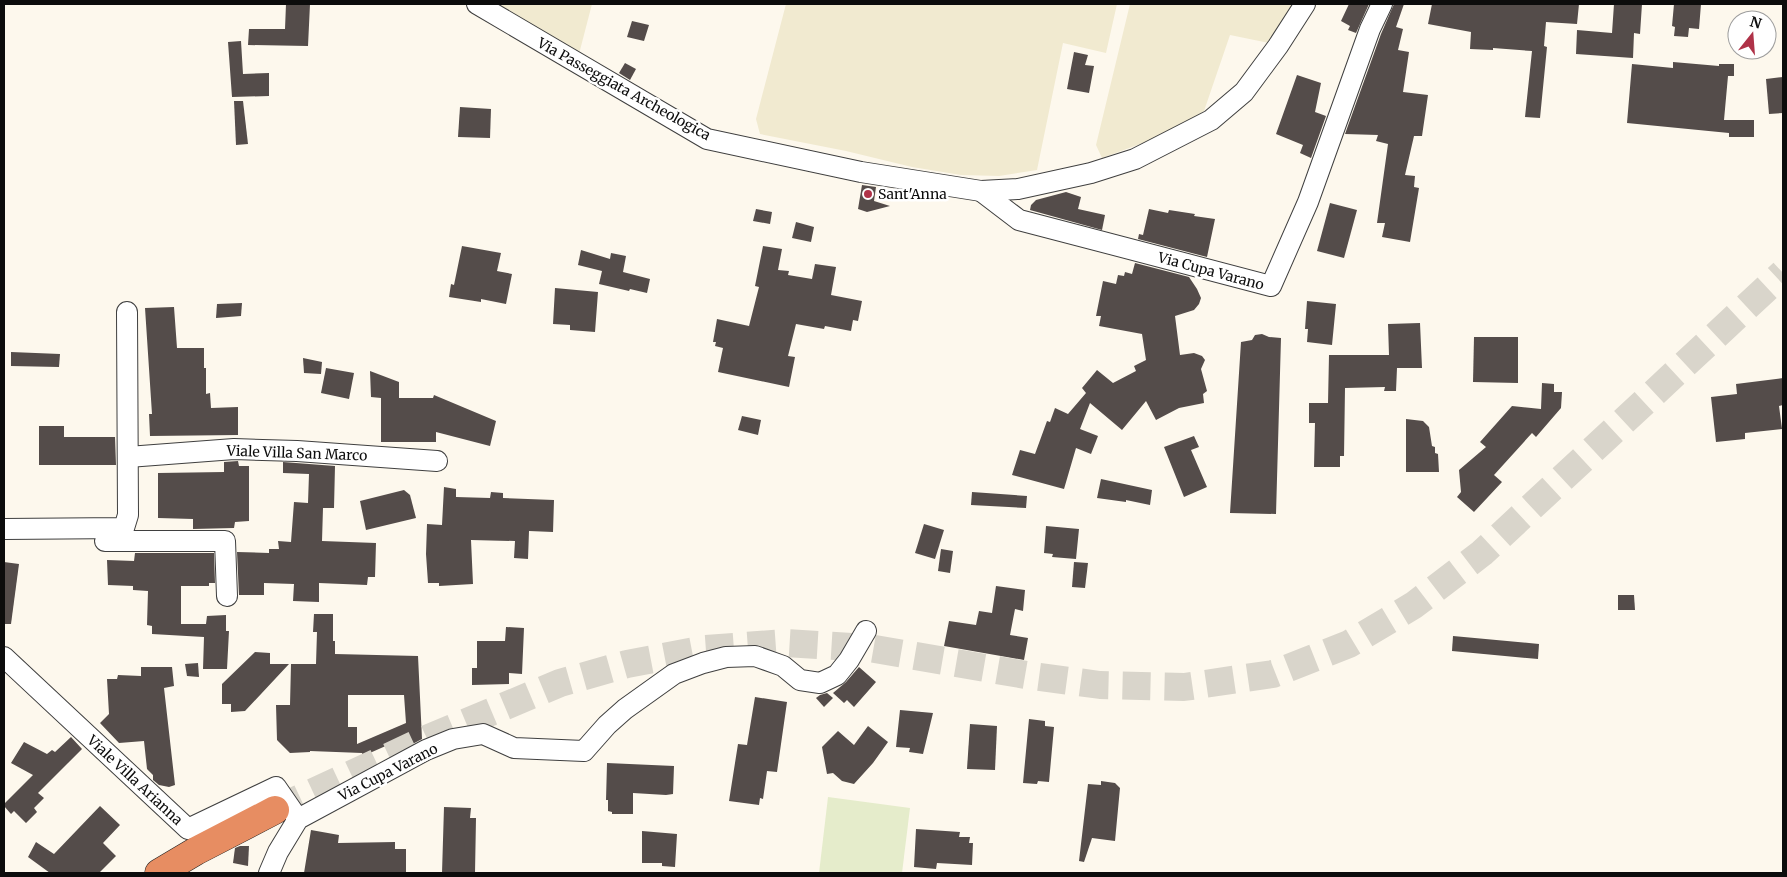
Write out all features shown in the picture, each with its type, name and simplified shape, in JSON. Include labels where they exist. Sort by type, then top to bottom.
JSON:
[{"type":"highway","points":[[159,873],[196,851],[287,815]]},
{"type":"street","name":"Via Passeggiata Archeologica","points":[[477,4],[707,139],[852,170],[981,191],[1018,189],[1091,173],[1135,159],[1211,120],[1244,92],[1278,46],[1305,4]]},
{"type":"street","name":"Via Cupa Varano","points":[[981,191],[1019,220],[1271,286],[1308,202],[1370,29],[1382,4]]},
{"type":"street","points":[[4,529],[124,528],[128,515],[127,312]]},
{"type":"street","name":"Viale Villa San Marco","points":[[128,457],[234,449],[297,451],[437,461]]},
{"type":"street","points":[[4,540],[226,541],[227,596]]},
{"type":"street","name":"Via Cupa Varano","points":[[287,815],[453,739],[483,734],[514,748],[584,751],[607,725],[625,709],[674,674],[703,663],[726,658],[755,656],[783,666],[800,680],[820,683],[837,675],[849,660],[866,631]]},
{"type":"street","name":"Viale Villa Arianna","points":[[4,657],[188,829],[276,786],[287,815]]},
{"type":"street","points":[[270,873],[278,852],[287,815]]},
{"type":"shaded area","points":[[497,4],[592,4],[579,54]]},
{"type":"shaded area","points":[[786,4],[1117,4],[1106,53],[1063,43],[1037,170],[999,176],[961,175],[912,167],[846,151],[760,134],[756,119]]},
{"type":"shaded area","points":[[1130,4],[1293,4],[1269,43],[1230,35],[1204,111],[1170,133],[1102,158],[1096,145]]},
{"type":"green space","points":[[828,797],[910,808],[902,873],[819,873]]},
{"type":"building","points":[[286,4],[310,4],[308,46],[248,45],[249,29],[285,29]]},
{"type":"building","points":[[1349,4],[1369,4],[1356,33],[1348,30],[1350,26],[1341,21]]},
{"type":"building","points":[[1394,4],[1404,4],[1396,27],[1403,29],[1398,50],[1409,52],[1403,92],[1428,95],[1422,136],[1414,136],[1405,175],[1415,176],[1414,187],[1419,188],[1410,242],[1382,237],[1385,223],[1377,223],[1388,144],[1376,141],[1378,135],[1345,134],[1381,34]]},
{"type":"building","points":[[1432,4],[1579,4],[1577,24],[1546,22],[1544,46],[1547,47],[1540,118],[1525,117],[1532,51],[1493,48],[1493,50],[1470,49],[1471,32],[1428,24]]},
{"type":"building","points":[[1614,4],[1642,4],[1640,34],[1634,33],[1633,58],[1576,54],[1577,30],[1612,33]]},
{"type":"building","points":[[1674,4],[1701,4],[1699,29],[1689,28],[1688,37],[1674,36],[1675,27],[1672,26]]},
{"type":"building","points":[[632,21],[649,25],[644,41],[627,37]]},
{"type":"building","points":[[241,41],[243,74],[269,73],[269,96],[232,97],[228,42]]},
{"type":"building","points":[[1074,52],[1088,55],[1085,65],[1094,66],[1089,93],[1067,89]]},
{"type":"building","points":[[1673,62],[1719,66],[1719,64],[1734,64],[1734,76],[1728,76],[1724,120],[1754,120],[1754,137],[1729,137],[1729,133],[1627,123],[1632,64],[1673,68]]},
{"type":"building","points":[[625,63],[636,69],[630,80],[619,73]]},
{"type":"building","points":[[1297,75],[1321,83],[1315,112],[1326,116],[1311,158],[1300,153],[1303,145],[1276,134]]},
{"type":"building","points":[[1783,77],[1783,113],[1769,114],[1766,79]]},
{"type":"building","points":[[234,101],[243,101],[248,144],[236,145]]},
{"type":"building","points":[[460,107],[491,109],[490,138],[458,137]]},
{"type":"building","name":"Sant'Anna","points":[[862,185],[876,187],[874,201],[890,206],[867,212],[858,209]]},
{"type":"building","points":[[1066,192],[1081,197],[1078,209],[1105,215],[1102,230],[1030,210],[1031,205],[1036,200]]},
{"type":"building","points":[[1330,203],[1357,210],[1344,258],[1317,251]]},
{"type":"building","points":[[756,209],[772,212],[770,224],[753,221]]},
{"type":"building","points":[[1149,209],[1168,213],[1169,210],[1215,219],[1207,257],[1138,239],[1139,234],[1143,235]]},
{"type":"building","points":[[796,222],[814,227],[811,242],[792,238]]},
{"type":"building","points":[[462,246],[501,253],[497,271],[512,274],[506,304],[481,299],[481,302],[449,297],[451,284],[454,285]]},
{"type":"building","points":[[763,246],[782,249],[778,270],[789,271],[788,275],[812,279],[815,264],[836,267],[831,295],[862,301],[858,321],[853,320],[851,331],[825,326],[824,329],[796,324],[788,356],[795,357],[789,387],[718,372],[723,348],[715,346],[716,342],[713,342],[717,319],[749,326],[759,287],[755,286]]},
{"type":"building","points":[[581,250],[610,259],[611,253],[626,256],[623,272],[650,279],[647,293],[599,284],[602,271],[578,265]]},
{"type":"building","points":[[1135,263],[1189,277],[1197,289],[1201,298],[1199,304],[1194,310],[1175,316],[1180,355],[1194,353],[1202,356],[1205,360],[1201,369],[1207,391],[1203,394],[1204,403],[1179,408],[1156,420],[1146,401],[1122,430],[1090,403],[1080,429],[1098,436],[1091,454],[1076,448],[1064,489],[1012,475],[1020,450],[1035,454],[1047,421],[1050,422],[1055,408],[1068,414],[1086,393],[1082,388],[1097,370],[1113,383],[1136,371],[1134,366],[1146,360],[1142,334],[1099,326],[1101,316],[1096,316],[1103,281],[1116,284],[1118,275],[1124,276],[1125,272],[1132,274]]},
{"type":"building","points":[[555,288],[598,292],[595,332],[570,330],[570,325],[553,324]]},
{"type":"building","points":[[1307,301],[1336,304],[1332,345],[1307,342],[1308,329],[1305,329]]},
{"type":"building","points":[[242,303],[241,316],[216,318],[217,304]]},
{"type":"building","points":[[174,307],[177,348],[204,348],[206,394],[210,393],[211,408],[238,407],[238,435],[150,436],[149,414],[152,414],[145,308]]},
{"type":"building","points":[[1420,323],[1422,368],[1397,368],[1396,391],[1384,391],[1385,387],[1345,388],[1344,456],[1340,456],[1340,467],[1314,467],[1315,423],[1309,423],[1309,403],[1328,403],[1329,355],[1389,355],[1388,324]]},
{"type":"building","points":[[1262,334],[1281,338],[1276,514],[1230,513],[1241,342],[1252,340],[1255,335]]},
{"type":"building","points":[[1474,337],[1518,337],[1518,383],[1473,382]]},
{"type":"building","points":[[11,352],[60,354],[59,367],[11,366]]},
{"type":"building","points":[[303,358],[322,362],[321,374],[304,373]]},
{"type":"building","points":[[326,368],[354,373],[349,399],[321,393]]},
{"type":"building","points":[[370,371],[399,382],[399,398],[433,398],[434,395],[496,421],[490,446],[436,432],[436,442],[381,442],[381,398],[371,397]]},
{"type":"building","points":[[1783,378],[1783,405],[1779,406],[1782,429],[1745,433],[1745,439],[1716,442],[1711,397],[1737,394],[1736,384]]},
{"type":"building","points":[[1542,383],[1554,384],[1554,392],[1562,392],[1561,408],[1536,437],[1532,433],[1494,475],[1502,482],[1474,512],[1457,497],[1461,492],[1459,470],[1486,447],[1480,442],[1512,406],[1541,409]]},
{"type":"building","points":[[742,416],[761,420],[758,435],[738,430]]},
{"type":"building","points":[[1406,419],[1423,421],[1429,427],[1432,446],[1435,447],[1435,453],[1438,454],[1439,472],[1406,472]]},
{"type":"building","points":[[39,426],[64,426],[64,437],[115,437],[116,465],[39,465]]},
{"type":"building","points":[[1194,436],[1199,447],[1191,450],[1207,487],[1184,497],[1164,447]]},
{"type":"building","points":[[238,461],[239,466],[249,466],[249,521],[235,522],[234,528],[193,529],[193,519],[158,518],[158,473],[224,472],[224,462]]},
{"type":"building","points":[[283,462],[335,466],[334,508],[323,508],[322,541],[376,543],[375,577],[368,577],[367,585],[319,583],[319,602],[293,601],[294,584],[264,583],[264,595],[239,595],[237,552],[269,553],[269,549],[279,549],[278,541],[291,542],[294,502],[308,503],[309,474],[283,473]]},
{"type":"building","points":[[1101,479],[1152,490],[1150,505],[1126,500],[1126,502],[1097,498]]},
{"type":"building","points":[[444,487],[456,489],[456,497],[490,498],[491,492],[503,493],[503,498],[554,500],[553,532],[529,531],[528,559],[514,558],[515,541],[471,540],[473,584],[439,586],[439,583],[428,583],[426,554],[427,524],[442,525]]},
{"type":"building","points":[[404,490],[410,495],[416,518],[366,530],[360,501]]},
{"type":"building","points":[[972,492],[1027,496],[1026,508],[971,505]]},
{"type":"building","points":[[924,524],[944,530],[935,559],[915,553]]},
{"type":"building","points":[[1046,526],[1079,529],[1076,559],[1052,557],[1053,554],[1044,553]]},
{"type":"building","points":[[941,549],[953,551],[950,573],[938,571]]},
{"type":"building","points":[[135,553],[214,553],[215,583],[209,583],[209,586],[181,586],[181,624],[206,624],[207,616],[226,615],[226,631],[229,631],[227,669],[203,669],[204,637],[152,634],[152,626],[147,625],[148,591],[133,590],[133,586],[108,585],[107,560],[134,561]]},
{"type":"building","points":[[4,562],[19,564],[11,624],[4,624]]},
{"type":"building","points":[[1074,562],[1088,563],[1085,588],[1072,587]]},
{"type":"building","points":[[996,586],[1025,590],[1023,611],[1015,609],[1010,635],[1028,638],[1024,660],[944,646],[949,621],[976,625],[979,611],[992,613]]},
{"type":"building","points":[[1618,595],[1634,595],[1635,610],[1618,610]]},
{"type":"building","points":[[314,614],[333,614],[335,654],[418,656],[422,739],[407,747],[406,737],[363,756],[362,753],[310,751],[290,753],[277,740],[276,705],[290,705],[291,664],[316,664],[317,632],[313,632]],"holes":[[[348,695],[404,695],[406,723],[357,744],[357,727],[348,727]]]},
{"type":"building","points":[[506,627],[524,628],[522,674],[509,673],[509,684],[472,685],[472,668],[477,668],[477,641],[505,641]]},
{"type":"building","points":[[1453,636],[1539,644],[1538,659],[1452,651]]},
{"type":"building","points":[[255,652],[270,653],[270,664],[289,664],[245,711],[231,712],[231,704],[222,704],[222,684]]},
{"type":"building","points":[[198,663],[199,677],[187,676],[185,664]]},
{"type":"building","points":[[141,667],[172,667],[174,686],[164,688],[175,785],[169,787],[159,785],[153,780],[153,775],[147,769],[144,741],[119,743],[100,723],[109,714],[107,679],[117,679],[118,675],[141,676]]},
{"type":"building","points":[[859,667],[876,682],[854,707],[847,700],[844,703],[833,693]]},
{"type":"building","points":[[827,693],[833,698],[824,707],[816,698]]},
{"type":"building","points":[[755,697],[787,702],[777,772],[767,771],[763,799],[760,798],[759,805],[729,801],[738,744],[747,745]]},
{"type":"building","points":[[900,710],[933,713],[923,754],[909,752],[910,748],[896,747]]},
{"type":"building","points":[[1029,719],[1045,721],[1045,726],[1054,727],[1049,782],[1038,781],[1037,784],[1023,783]]},
{"type":"building","points":[[970,724],[997,726],[995,770],[967,769]]},
{"type":"building","points":[[868,726],[888,742],[873,763],[854,784],[842,781],[833,773],[827,774],[822,747],[838,731],[854,745]]},
{"type":"building","points":[[71,737],[82,749],[38,793],[44,798],[34,808],[37,812],[26,823],[14,811],[11,814],[4,804],[33,775],[11,763],[24,742],[47,754],[52,750],[55,752]]},
{"type":"building","points":[[607,763],[674,766],[673,794],[633,793],[633,814],[612,814],[612,812],[608,811],[608,800],[606,800]]},
{"type":"building","points":[[1101,781],[1115,783],[1120,788],[1115,841],[1092,838],[1084,862],[1079,861],[1088,784],[1101,785]]},
{"type":"building","points":[[100,806],[120,825],[103,843],[116,856],[99,873],[50,873],[28,857],[36,842],[54,854]]},
{"type":"building","points":[[444,807],[471,808],[470,818],[476,818],[475,873],[442,873]]},
{"type":"building","points":[[916,829],[960,832],[959,837],[970,837],[969,843],[973,843],[972,865],[937,863],[936,869],[914,867]]},
{"type":"building","points":[[311,830],[339,835],[338,843],[395,842],[395,849],[406,849],[406,873],[304,873]]},
{"type":"building","points":[[642,831],[677,834],[675,867],[662,866],[662,863],[642,863]]},
{"type":"building","points":[[249,846],[248,866],[233,863],[235,848]]},
{"type":"tunnel","points":[[275,810],[429,738],[560,683],[627,664],[705,649],[786,643],[869,648],[1026,675],[1100,685],[1184,687],[1273,674],[1349,644],[1414,605],[1482,553],[1783,273]]},
{"type":"place","name":"Sant'Anna","points":[[868,194]]}]
